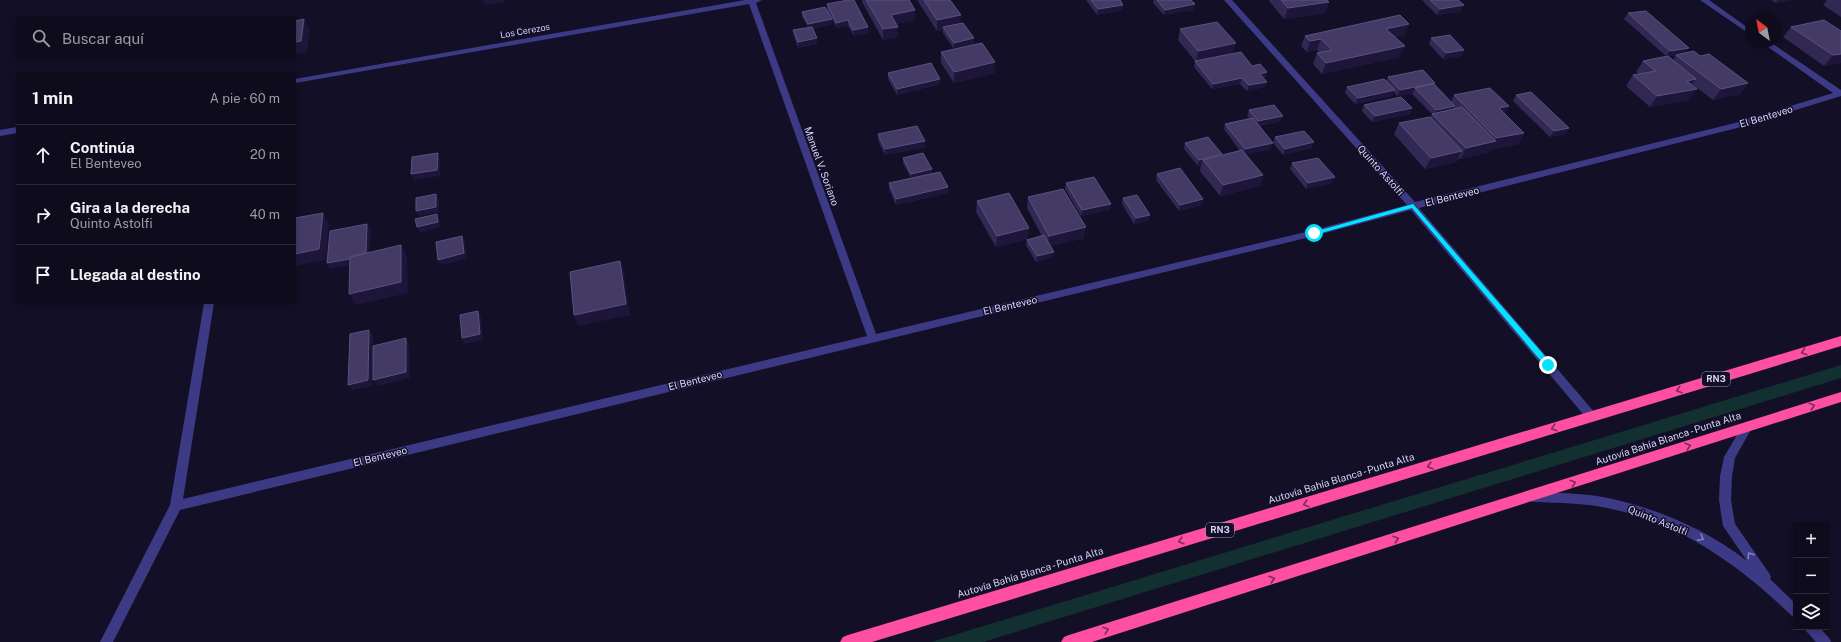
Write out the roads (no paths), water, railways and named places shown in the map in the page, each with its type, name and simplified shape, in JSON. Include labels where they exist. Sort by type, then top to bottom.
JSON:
[{"type":"highway","name":"Autovía Bahía Blanca - Punta Alta","points":[[848,642],[1841,341]]},
{"type":"highway","name":"Autovía Bahía Blanca - Punta Alta","points":[[1069,642],[1841,397]]},
{"type":"street","name":"Quinto Astolfi","points":[[1228,0],[1413,206],[1592,417]]},
{"type":"street","points":[[1704,0],[1745,28]]},
{"type":"street","name":"Los Cerezos","points":[[296,81],[755,1]]},
{"type":"street","name":"Manuel V. Soriano","points":[[755,1],[872,337]]},
{"type":"street","points":[[1774,48],[1840,94]]},
{"type":"street","name":"El Benteveo","points":[[176,506],[872,337],[1306,235],[1413,206],[1737,125],[1840,94]]},
{"type":"street","points":[[0,133],[16,130]]},
{"type":"street","points":[[106,642],[176,506],[209,304]]},
{"type":"street","name":"Quinto Astolfi","points":[[1748,426],[1730,457],[1726,476],[1725,500],[1730,526],[1772,587]]},
{"type":"street","name":"Quinto Astolfi","points":[[1529,497],[1563,496],[1599,500],[1636,510],[1674,524],[1712,544],[1743,564],[1772,587],[1793,609]]},
{"type":"street","points":[[1813,630],[1824,642]]}]
